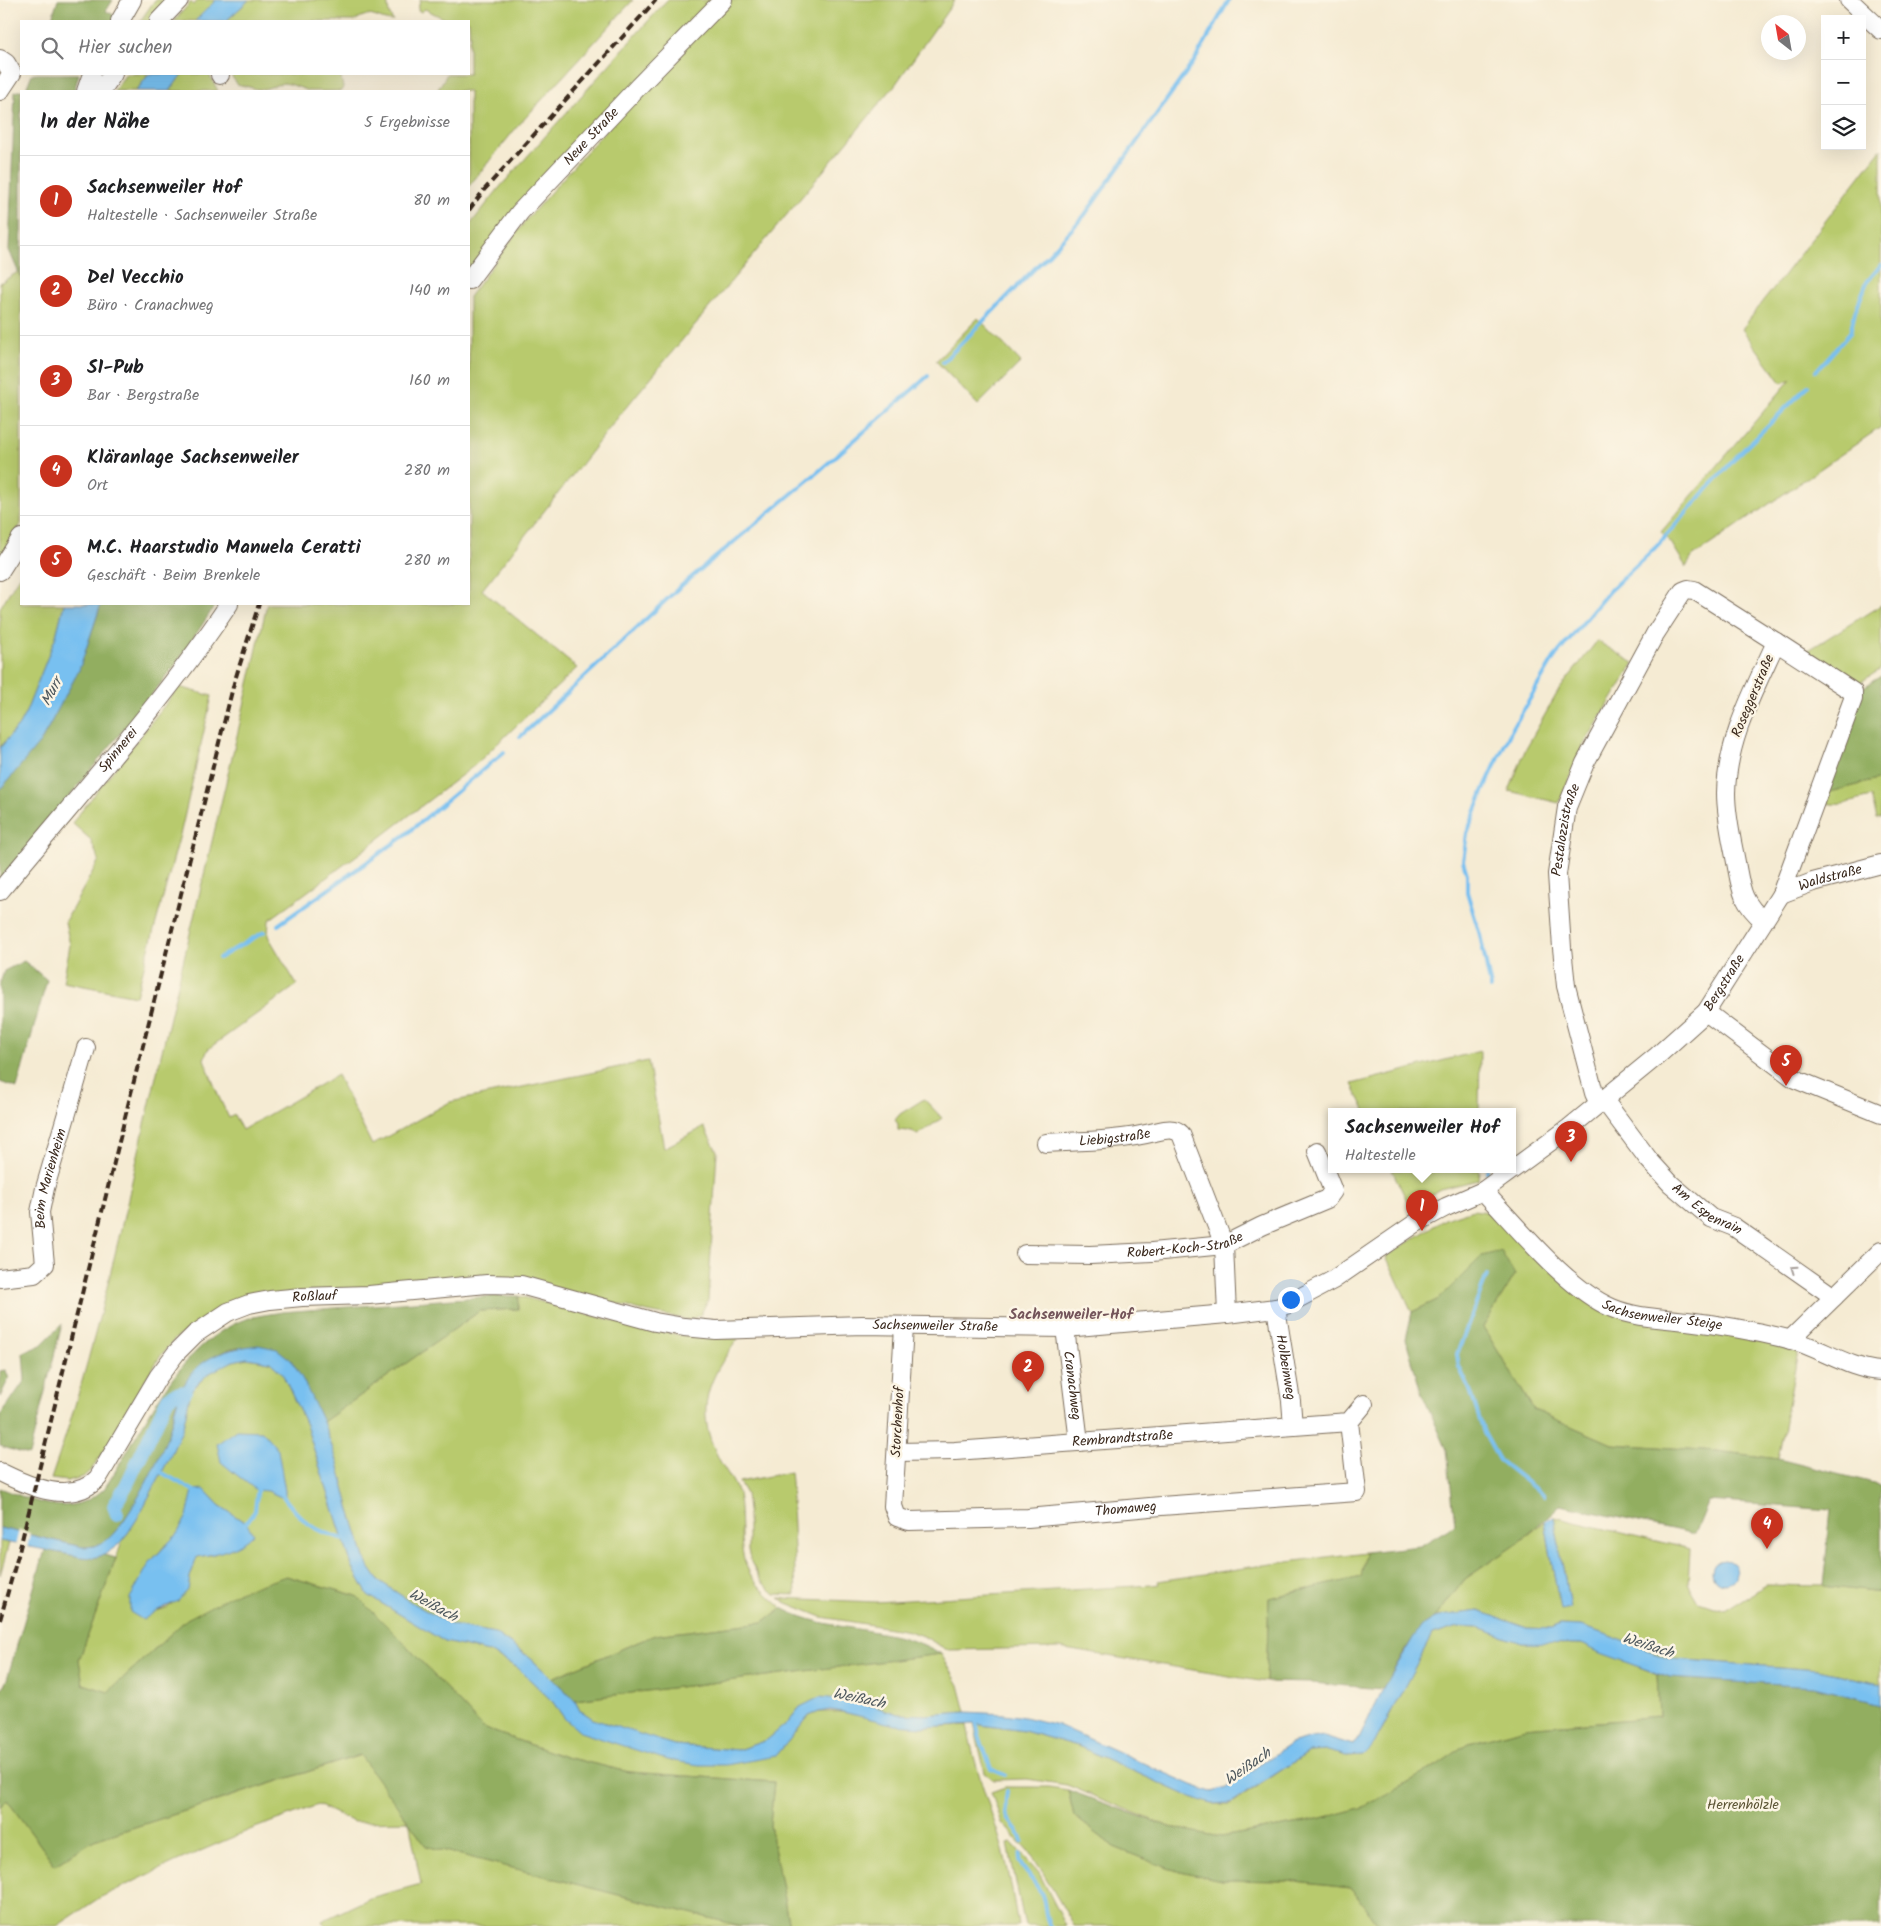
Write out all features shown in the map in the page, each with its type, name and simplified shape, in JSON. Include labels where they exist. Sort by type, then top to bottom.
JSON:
[{"type":"street","points":[[121,20],[132,0]]},
{"type":"street","points":[[160,20],[180,0]]},
{"type":"street","name":"Neue Straße","points":[[470,279],[520,212],[723,0]]},
{"type":"street","points":[[1849,0],[1881,30]]},
{"type":"street","points":[[0,59],[6,63],[12,73],[0,91]]},
{"type":"street","points":[[86,90],[92,75]]},
{"type":"street","points":[[102,90],[112,75]]},
{"type":"street","points":[[0,572],[20,540]]},
{"type":"street","name":"Pestalozzistraße","points":[[1602,1102],[1594,1093],[1566,986],[1558,874],[1568,807],[1585,763],[1655,634],[1683,591],[1688,589],[1694,590],[1776,642]]},
{"type":"street","name":"Spinnerei","points":[[0,891],[185,668],[228,605]]},
{"type":"street","name":"Roseggerstraße","points":[[1764,921],[1752,911],[1743,896],[1729,826],[1726,794],[1728,771],[1737,728],[1776,642],[1853,692]]},
{"type":"street","name":"Bergstraße","points":[[1516,1166],[1602,1102],[1706,1012],[1781,894],[1853,699],[1853,692]]},
{"type":"street","name":"Waldstraße","points":[[1781,894],[1813,882],[1881,864]]},
{"type":"street","points":[[1706,1012],[1795,1079],[1881,1114]]},
{"type":"street","name":"Beim Marienheim","points":[[0,1278],[34,1274],[45,1264],[40,1212],[45,1188],[86,1048]]},
{"type":"street","name":"Am Espenrain","points":[[1602,1102],[1671,1184],[1711,1218],[1734,1227],[1834,1297]]},
{"type":"street","name":"Liebigstraße","points":[[1046,1143],[1129,1138],[1172,1129],[1181,1134],[1224,1245]]},
{"type":"street","name":"Robert-Koch-Straße","points":[[1025,1254],[1099,1255],[1224,1245],[1262,1226],[1327,1199],[1333,1191],[1317,1151]]},
{"type":"street","name":"Bergstraße","points":[[1483,1191],[1507,1173]]},
{"type":"street","name":"Sachsenweiler Straße","points":[[716,1330],[852,1326],[1065,1328],[1276,1308],[1286,1305],[1333,1280],[1416,1223],[1446,1207],[1483,1191]]},
{"type":"street","name":"Sachsenweiler Steige","points":[[1483,1191],[1550,1262],[1590,1297],[1612,1308],[1632,1314],[1715,1325],[1790,1340],[1864,1369],[1881,1371]]},
{"type":"street","points":[[1224,1245],[1227,1314]]},
{"type":"street","points":[[1790,1340],[1881,1251]]},
{"type":"street","name":"Roßlauf","points":[[0,1472],[44,1490],[74,1491],[90,1485],[98,1478],[158,1377],[176,1353],[194,1334],[228,1312],[249,1304],[302,1297],[378,1294],[486,1284],[521,1286],[655,1322],[716,1330]]},
{"type":"street","name":"Holbeinweg","points":[[1276,1308],[1291,1401],[1293,1426]]},
{"type":"street","name":"Storchenhof","points":[[897,1517],[893,1506],[904,1327]]},
{"type":"street","name":"Cranachweg","points":[[1065,1328],[1078,1442]]},
{"type":"street","points":[[1349,1422],[1364,1404]]},
{"type":"street","name":"Rembrandtstraße","points":[[897,1452],[955,1451],[1349,1422]]},
{"type":"street","name":"Thomaweg","points":[[897,1517],[909,1521],[1028,1518],[1357,1492],[1349,1422]]},
{"type":"green space","points":[[58,0],[113,0],[106,11],[117,17],[116,20],[51,20]]},
{"type":"green space","points":[[155,0],[169,0],[151,20],[141,20]]},
{"type":"green space","points":[[198,0],[216,0],[196,20],[175,20],[191,2],[194,5]]},
{"type":"green space","points":[[249,0],[387,0],[389,13],[392,20],[370,15],[356,20],[227,20]]},
{"type":"green space","points":[[420,0],[633,0],[517,127],[470,185],[470,90],[438,90],[446,75],[470,75],[470,20],[447,20],[425,9],[421,12],[418,10]]},
{"type":"green space","points":[[667,0],[715,0],[470,268],[470,225],[500,187]]},
{"type":"green space","points":[[729,0],[955,0],[895,85],[623,411],[482,590],[577,668],[475,765],[269,920],[268,936],[297,985],[208,1049],[204,1059],[229,1118],[234,1115],[242,1130],[337,1075],[372,1145],[450,1102],[648,1061],[664,1148],[704,1127],[717,1151],[708,1300],[700,1315],[690,1320],[648,1312],[521,1279],[222,1307],[175,1339],[162,1354],[146,1378],[112,1439],[91,1470],[83,1477],[67,1481],[51,1479],[67,1432],[107,1288],[267,605],[470,605],[470,296],[527,219],[611,124]]},
{"type":"green space","points":[[32,75],[79,75],[74,90],[22,90],[26,89]]},
{"type":"green space","points":[[125,75],[148,75],[137,90],[115,90]]},
{"type":"green space","points":[[181,75],[210,75],[217,90],[171,90]]},
{"type":"green space","points":[[231,75],[340,75],[343,87],[342,90],[306,90],[283,83],[264,89],[257,89],[237,84]]},
{"type":"green space","points":[[20,91],[20,276],[9,250],[15,92]]},
{"type":"green space","points":[[1881,149],[1881,427],[1692,557],[1686,567],[1672,544],[1661,532],[1791,379],[1782,383],[1742,329]]},
{"type":"green space","points":[[18,272],[20,276],[20,526],[0,560],[0,283]]},
{"type":"green space","points":[[978,318],[1021,362],[978,405],[936,361]]},
{"type":"green space","points":[[20,575],[20,605],[64,605],[56,636],[26,712],[19,725],[0,748],[0,608]]},
{"type":"green space","points":[[101,605],[215,605],[174,667],[0,882],[0,787],[41,741],[79,670]]},
{"type":"green space","points":[[1881,605],[1881,669],[1856,685],[1807,651]]},
{"type":"green space","points":[[1597,641],[1634,663],[1583,746],[1559,803],[1509,791],[1526,748],[1559,690]]},
{"type":"green space","points":[[1881,676],[1881,779],[1826,793],[1857,691]]},
{"type":"green space","points":[[179,687],[212,696],[181,831],[136,996],[63,982],[70,945],[65,922],[99,860],[90,839],[72,823]]},
{"type":"green space","points":[[1881,779],[1881,817],[1877,818],[1871,797],[1841,804],[1822,802],[1826,793]]},
{"type":"green space","points":[[24,961],[47,980],[17,1088],[0,1082],[0,984],[4,971]]},
{"type":"green space","points":[[1480,1051],[1479,1108],[1364,1108],[1352,1084]]},
{"type":"green space","points":[[924,1099],[942,1118],[918,1135],[910,1131],[898,1130],[898,1124],[895,1120],[900,1114]]},
{"type":"green space","points":[[1393,1173],[1479,1173],[1478,1180],[1440,1189],[1410,1207]]},
{"type":"green space","points":[[1473,1210],[1496,1213],[1589,1302],[1756,1340],[1798,1352],[1778,1459],[1717,1451],[1612,1444],[1534,1410],[1483,1327],[1515,1275],[1482,1256],[1439,1299],[1412,1312],[1386,1256],[1445,1219]]},
{"type":"green space","points":[[1501,1251],[1515,1275],[1483,1327],[1534,1410],[1612,1444],[1717,1451],[1778,1459],[1874,1483],[1881,1487],[1881,1593],[1823,1586],[1831,1510],[1709,1501],[1695,1534],[1560,1505],[1522,1540],[1465,1579],[1435,1618],[1422,1626],[1405,1650],[1383,1689],[1312,1683],[1266,1682],[1269,1598],[1361,1577],[1366,1552],[1420,1546],[1455,1525],[1447,1450],[1420,1389],[1406,1339],[1412,1312],[1439,1299],[1482,1256]]},
{"type":"green space","points":[[493,1296],[519,1296],[518,1309],[480,1311],[323,1422],[291,1360],[239,1348],[215,1356],[199,1368],[182,1388],[168,1435],[150,1477],[132,1509],[113,1534],[104,1542],[94,1546],[82,1547],[0,1528],[0,1488],[40,1502],[66,1506],[91,1498],[104,1489],[175,1375],[212,1337],[240,1321],[282,1312]]},
{"type":"green space","points":[[519,1296],[645,1329],[680,1335],[738,1339],[712,1381],[706,1409],[707,1424],[718,1457],[738,1494],[743,1557],[747,1567],[757,1583],[782,1608],[763,1622],[655,1635],[552,1678],[528,1656],[495,1633],[452,1625],[414,1604],[378,1580],[367,1564],[349,1507],[338,1463],[323,1422],[480,1311],[518,1309]]},
{"type":"green space","points":[[62,1324],[29,1455],[0,1446],[0,1416],[25,1380],[23,1353],[41,1345]]},
{"type":"green space","points":[[247,1358],[270,1362],[282,1373],[306,1425],[352,1566],[368,1595],[445,1642],[489,1652],[518,1668],[552,1701],[565,1719],[667,1760],[776,1756],[809,1716],[819,1712],[843,1712],[899,1725],[924,1727],[967,1725],[977,1769],[1006,1861],[1018,1926],[789,1926],[770,1825],[774,1782],[629,1772],[565,1757],[483,1728],[403,1642],[357,1596],[286,1576],[187,1619],[108,1692],[83,1684],[79,1660],[122,1542],[137,1519],[169,1459],[183,1427],[191,1391],[208,1374],[233,1361]],"holes":[[[282,1475],[285,1491],[284,1498],[268,1491]],[[204,1489],[219,1505],[247,1524],[215,1554],[197,1557],[188,1590],[167,1608],[156,1611],[150,1562],[177,1534]]]},
{"type":"green space","points":[[5,1370],[9,1378],[0,1397],[0,1371]]},
{"type":"green space","points":[[790,1472],[796,1595],[775,1594],[761,1581],[751,1562],[748,1550],[746,1494],[739,1482]]},
{"type":"green space","points":[[1554,1517],[1690,1549],[1688,1583],[1699,1602],[1725,1611],[1766,1585],[1823,1586],[1881,1593],[1881,1684],[1818,1670],[1673,1659],[1582,1626],[1560,1625],[1552,1629],[1527,1628],[1479,1611],[1435,1618],[1465,1579],[1522,1540],[1545,1521],[1560,1609],[1570,1608]]},
{"type":"green space","points":[[0,1541],[9,1543],[0,1575]]},
{"type":"green space","points":[[45,1550],[81,1557],[92,1558],[104,1555],[116,1558],[79,1660],[83,1684],[108,1692],[187,1619],[236,1593],[286,1576],[357,1596],[403,1642],[483,1728],[565,1757],[629,1772],[774,1782],[770,1825],[789,1926],[741,1926],[426,1846],[360,1755],[94,1840],[55,1865],[7,1800],[0,1807],[0,1693],[7,1679]]},
{"type":"green space","points":[[1366,1552],[1362,1577],[1269,1598],[1266,1682],[1059,1648],[947,1650],[925,1637],[909,1631],[822,1617],[779,1598],[876,1602],[1152,1585],[1159,1584],[1158,1581]]},
{"type":"green space","points":[[782,1608],[821,1622],[904,1638],[941,1654],[575,1700],[552,1678],[655,1635],[763,1622]]},
{"type":"green space","points":[[1458,1627],[1479,1628],[1522,1643],[1582,1644],[1657,1674],[1659,1717],[1525,1728],[1469,1743],[1433,1768],[1364,1807],[1311,1821],[1221,1837],[1169,1827],[1067,1785],[1027,1779],[994,1780],[985,1773],[974,1724],[1024,1731],[1078,1746],[1186,1795],[1211,1804],[1231,1804],[1309,1752],[1327,1751],[1347,1756],[1363,1755],[1374,1744],[1432,1635]]},
{"type":"green space","points":[[941,1654],[959,1685],[966,1712],[925,1715],[898,1714],[857,1701],[800,1707],[787,1723],[767,1740],[738,1750],[674,1745],[623,1730],[593,1719],[580,1710],[575,1700]]},
{"type":"green space","name":"Herrenhölzle","points":[[1657,1674],[1670,1678],[1814,1687],[1881,1704],[1881,1926],[1379,1926],[1351,1888],[1287,1881],[1221,1880],[1167,1868],[1114,1847],[1074,1816],[1068,1790],[1169,1827],[1221,1837],[1311,1821],[1364,1807],[1433,1768],[1469,1743],[1525,1728],[1659,1717]]},
{"type":"green space","points":[[361,1755],[408,1821],[354,1822],[318,1805],[252,1829],[177,1861],[99,1898],[57,1926],[0,1926],[0,1807],[7,1800],[55,1865],[94,1840]]},
{"type":"green space","points":[[1005,1787],[1049,1787],[1068,1790],[1074,1816],[1114,1847],[1167,1868],[1221,1880],[1287,1881],[1351,1888],[1379,1926],[1074,1926],[1033,1857],[1002,1823],[991,1792]]},
{"type":"green space","points":[[409,1823],[426,1846],[741,1926],[325,1926],[322,1921],[370,1898],[421,1884]]},
{"type":"green space","points":[[1012,1843],[1039,1873],[1066,1926],[1025,1926],[1008,1844]]},
{"type":"water","points":[[216,0],[249,0],[227,20],[196,20]]},
{"type":"water","points":[[148,75],[181,75],[171,90],[137,90]]},
{"type":"water","name":"Murr","points":[[64,605],[101,605],[79,670],[41,741],[0,790],[0,748],[19,725],[26,712],[56,636]]},
{"type":"water","points":[[258,1345],[277,1349],[291,1360],[303,1380],[323,1422],[338,1463],[349,1507],[367,1564],[378,1580],[414,1604],[452,1625],[495,1633],[530,1658],[575,1700],[580,1710],[593,1719],[674,1745],[738,1750],[767,1740],[787,1723],[800,1707],[820,1697],[857,1701],[898,1714],[925,1715],[966,1712],[1005,1714],[1058,1725],[1192,1785],[1212,1792],[1226,1788],[1290,1744],[1324,1736],[1353,1745],[1357,1742],[1383,1689],[1422,1626],[1435,1618],[1479,1611],[1527,1628],[1552,1629],[1560,1625],[1582,1626],[1673,1659],[1818,1670],[1881,1684],[1881,1704],[1814,1687],[1670,1678],[1600,1653],[1582,1644],[1522,1643],[1479,1628],[1458,1627],[1432,1635],[1374,1744],[1363,1755],[1346,1756],[1327,1751],[1309,1752],[1231,1803],[1211,1804],[1186,1795],[1078,1746],[1024,1731],[974,1724],[924,1727],[895,1725],[830,1710],[809,1716],[776,1756],[726,1765],[699,1765],[667,1760],[580,1732],[565,1719],[552,1701],[518,1668],[489,1652],[445,1642],[368,1595],[352,1566],[306,1425],[282,1373],[270,1362],[247,1358],[233,1361],[208,1374],[191,1391],[183,1427],[169,1459],[137,1519],[122,1542],[104,1555],[92,1558],[0,1541],[0,1528],[82,1547],[94,1546],[104,1542],[113,1534],[132,1509],[150,1476],[168,1435],[183,1386],[193,1372],[207,1360],[223,1352]]},
{"type":"water","points":[[236,1430],[262,1431],[278,1450],[285,1499],[268,1491],[256,1490],[221,1462],[217,1444]]},
{"type":"water","points":[[204,1489],[219,1505],[247,1524],[253,1534],[235,1547],[197,1557],[188,1590],[178,1601],[156,1611],[143,1620],[130,1612],[130,1598],[150,1562],[177,1534],[187,1516],[193,1490]]},
{"type":"water","points":[[1554,1517],[1570,1608],[1560,1610],[1545,1521],[1548,1518]]},
{"type":"water","points":[[1724,1560],[1729,1561],[1735,1567],[1735,1577],[1729,1583],[1724,1584],[1719,1583],[1713,1577],[1712,1572],[1713,1567],[1719,1561]]},
{"type":"pier","points":[[19,1530],[30,1533],[27,1549],[15,1546]]},
{"type":"waterway","points":[[943,362],[1084,216],[1195,60],[1229,0]]},
{"type":"waterway","points":[[1816,371],[1850,333],[1855,312],[1867,282],[1881,265]]},
{"type":"waterway","points":[[594,668],[681,586],[819,471],[928,376]]},
{"type":"waterway","points":[[1491,988],[1480,935],[1467,892],[1467,874],[1463,861],[1467,833],[1485,787],[1511,731],[1554,658],[1609,591],[1656,547],[1738,455],[1808,386]]},
{"type":"waterway","points":[[520,737],[594,668]]},
{"type":"waterway","points":[[278,925],[404,836],[504,752]]},
{"type":"waterway","points":[[219,958],[264,932]]},
{"type":"waterway","points":[[1487,1275],[1457,1354],[1459,1367],[1470,1390],[1484,1433],[1499,1460],[1544,1496]]},
{"type":"waterway","points":[[117,1514],[114,1506],[127,1484],[168,1398],[185,1392]]},
{"type":"waterway","points":[[159,1471],[196,1492]]},
{"type":"waterway","points":[[243,1527],[255,1511],[258,1485]]},
{"type":"waterway","points":[[282,1495],[296,1513],[310,1525],[326,1533],[348,1540]]},
{"type":"waterway","points":[[976,1722],[991,1769],[1005,1775]]},
{"type":"waterway","points":[[1007,1791],[1007,1816],[1022,1841]]},
{"type":"waterway","points":[[1020,1855],[1019,1861],[1042,1895],[1050,1926]]},
{"type":"railway","points":[[470,209],[484,190],[656,0]]},
{"type":"railway","points":[[0,1620],[19,1552],[129,1101],[234,683],[259,605]]},
{"type":"place","name":"M.C. Haarstudio Manuela Ceratti","points":[[1786,1086]]},
{"type":"place","name":"S1-Pub","points":[[1571,1162]]},
{"type":"place","name":"Sachsenweiler Hof","points":[[1422,1231]]},
{"type":"place","name":"Del Vecchio","points":[[1028,1392]]},
{"type":"place","name":"Kläranlage Sachsenweiler","points":[[1767,1549]]},
{"type":"district","name":"Sachsenweiler-Hof","points":[[1071,1315]]},
{"type":"water label","name":"Weißach","points":[[433,1606]]},
{"type":"water label","name":"Weißach","points":[[1648,1646]]},
{"type":"water label","name":"Weißach","points":[[859,1699]]},
{"type":"water label","name":"Weißach","points":[[1248,1767]]}]
